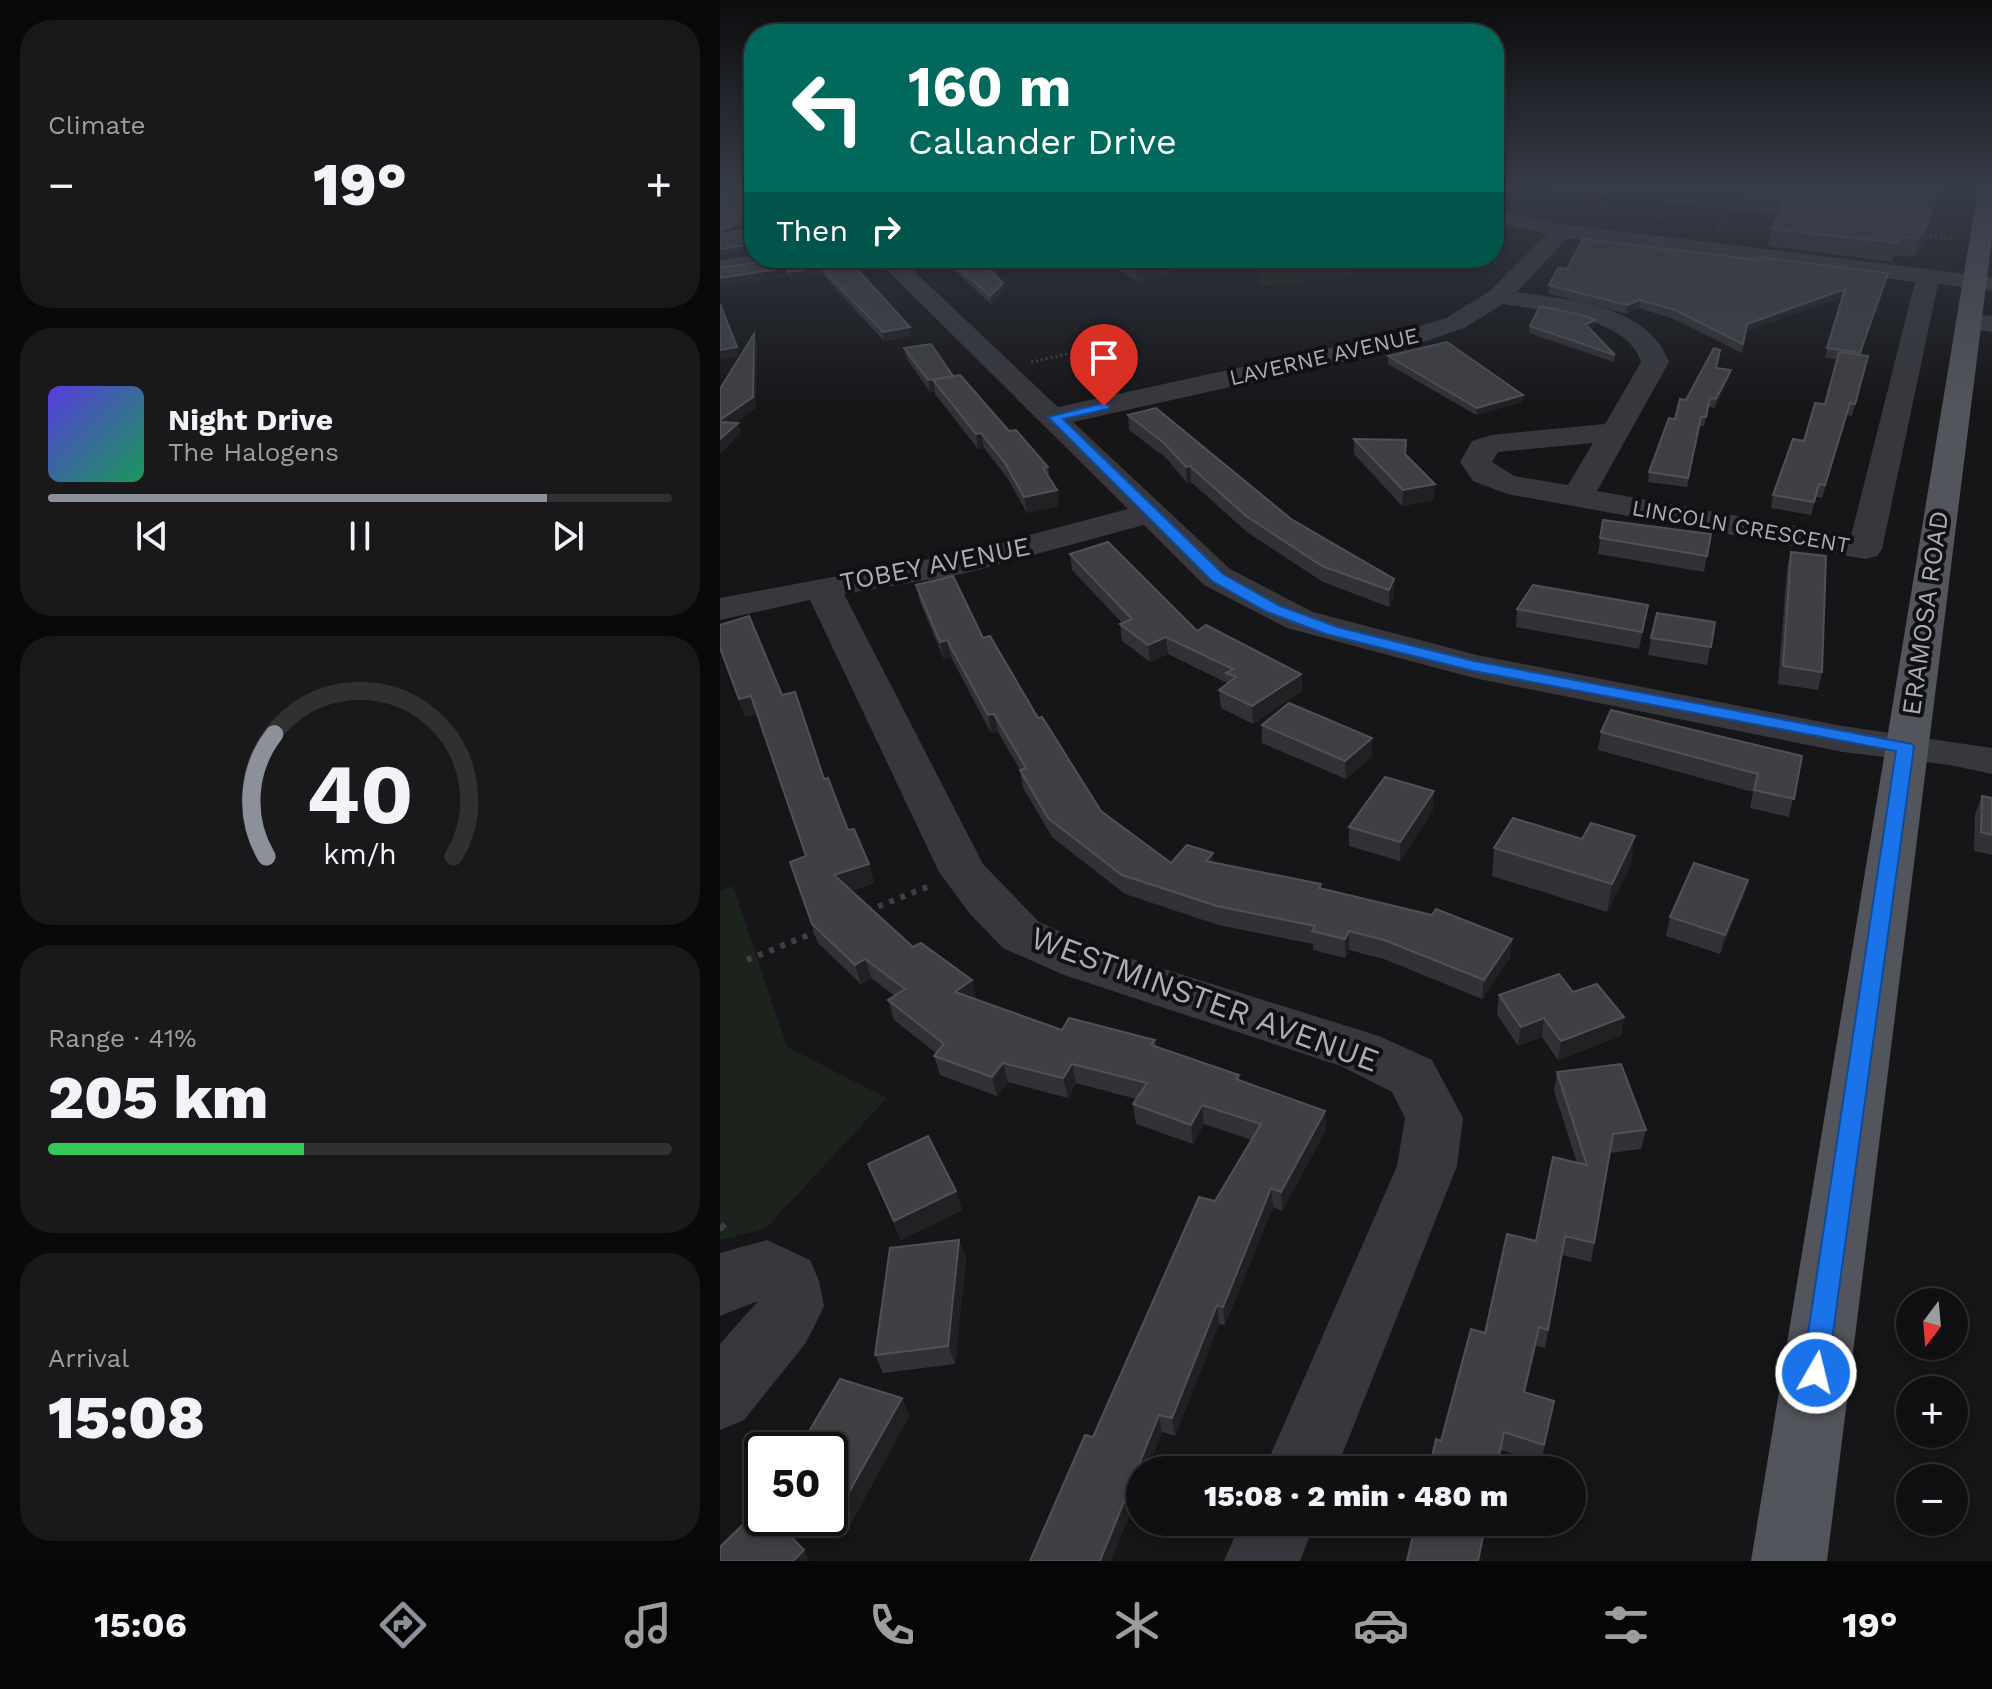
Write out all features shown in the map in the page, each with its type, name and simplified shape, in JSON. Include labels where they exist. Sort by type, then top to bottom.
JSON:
[{"type":"main road","name":"ERAMOSA ROAD","points":[[1789,1561],[1905,747],[1982,303],[1984,262]]},
{"type":"street","name":"LAVERNE AVENUE","points":[[1054,417],[1397,342],[1455,323],[1499,296],[1532,262]]},
{"type":"street","points":[[1813,262],[1928,276],[1982,303]]},
{"type":"street","points":[[720,267],[744,263]]},
{"type":"street","points":[[898,268],[1217,577],[1272,608],[1331,630],[1474,666],[1843,739],[1992,761]]},
{"type":"street","name":"LINCOLN CRESCENT","points":[[1611,432],[1491,444],[1478,454],[1478,470],[1489,478],[1577,497],[1865,549],[1928,276]]},
{"type":"street","points":[[1499,296],[1608,319],[1633,330],[1649,344],[1655,362],[1611,432],[1577,497]]},
{"type":"street","name":"TOBEY AVENUE","points":[[720,609],[822,587],[962,563],[1149,514]]},
{"type":"street","name":"WESTMINSTER AVENUE","points":[[822,587],[963,872],[987,902],[1021,935],[1082,962],[1360,1051],[1412,1076],[1434,1118],[1427,1166],[1306,1456]]},
{"type":"street","points":[[720,1286],[740,1275],[767,1269],[787,1281],[791,1306],[770,1338],[720,1396]]},
{"type":"street","points":[[1262,1561],[1272,1536]]},
{"type":"path","points":[[1504,263],[1513,264]]},
{"type":"path","points":[[1003,368],[1112,344]]},
{"type":"path","points":[[863,913],[963,872]]},
{"type":"path","points":[[747,960],[834,925]]},
{"type":"shaded area","points":[[1254,268],[1351,268],[1355,276],[1268,286],[1261,284]]},
{"type":"shaded area","points":[[733,886],[787,1047],[887,1098],[765,1229],[720,1240],[720,891]]},
{"type":"building","points":[[1571,262],[1799,262],[1888,273],[1860,353],[1827,348],[1845,289],[1747,324],[1743,344],[1675,310],[1640,300],[1627,305],[1549,285],[1558,268],[1567,269]]},
{"type":"building","points":[[744,264],[744,268],[785,268],[720,278],[720,268]]},
{"type":"building","points":[[785,268],[815,268],[789,272]]},
{"type":"building","points":[[822,268],[856,268],[910,327],[883,332]]},
{"type":"building","points":[[958,268],[989,268],[1003,283],[990,296]]},
{"type":"building","points":[[720,304],[737,347],[720,350]]},
{"type":"building","points":[[1540,306],[1596,320],[1585,324],[1615,355],[1530,326]]},
{"type":"building","points":[[754,334],[753,397],[720,420],[720,389]]},
{"type":"building","points":[[1447,342],[1523,395],[1477,408],[1388,356]]},
{"type":"building","points":[[931,344],[953,376],[928,380],[904,348]]},
{"type":"building","points":[[1714,348],[1720,350],[1716,368],[1731,370],[1716,399],[1710,398],[1706,417],[1701,417],[1688,478],[1649,472],[1669,418],[1675,419],[1680,399],[1686,400]]},
{"type":"building","points":[[1839,352],[1868,356],[1855,404],[1850,403],[1825,485],[1819,484],[1814,502],[1773,495],[1793,439],[1804,441],[1815,403],[1825,404]]},
{"type":"building","points":[[960,375],[1009,431],[1016,430],[1048,467],[1043,468],[1057,490],[1024,497],[1005,463],[981,433],[976,434],[933,380]]},
{"type":"building","points":[[1156,408],[1291,519],[1394,579],[1389,590],[1322,566],[1246,516],[1128,415]]},
{"type":"building","points":[[720,422],[738,423],[720,439]]},
{"type":"building","points":[[1354,439],[1406,440],[1405,454],[1435,484],[1403,490]]},
{"type":"building","points":[[1603,520],[1711,534],[1707,556],[1600,538]]},
{"type":"building","points":[[1108,542],[1197,631],[1206,625],[1301,674],[1252,706],[1219,690],[1236,677],[1226,673],[1233,669],[1166,637],[1148,645],[1120,624],[1132,619],[1070,554]]},
{"type":"building","points":[[1791,552],[1826,556],[1822,672],[1783,666]]},
{"type":"building","points":[[953,576],[983,638],[990,636],[1038,718],[1042,717],[1101,811],[1171,863],[1187,845],[1213,853],[1206,861],[1321,884],[1319,888],[1432,915],[1436,909],[1512,939],[1484,980],[1384,940],[1349,931],[1345,939],[1312,931],[1315,926],[1217,906],[1122,875],[1048,818],[1020,770],[1026,768],[994,714],[988,715],[947,640],[940,642],[916,585]]},
{"type":"building","points":[[1533,585],[1648,605],[1642,632],[1517,609]]},
{"type":"building","points":[[1657,613],[1715,622],[1711,647],[1651,638]]},
{"type":"building","points":[[749,616],[782,695],[795,692],[824,779],[828,778],[848,830],[854,829],[869,864],[834,875],[913,947],[921,943],[972,980],[955,992],[1062,1030],[1069,1018],[1155,1040],[1151,1045],[1239,1075],[1236,1079],[1325,1111],[1281,1192],[1271,1188],[1223,1307],[1217,1305],[1172,1418],[1159,1415],[1142,1456],[1126,1456],[1126,1497],[1100,1561],[1030,1561],[1085,1435],[1093,1437],[1199,1197],[1215,1201],[1261,1124],[1202,1105],[1191,1125],[1133,1104],[1147,1083],[1072,1064],[1063,1078],[1003,1063],[992,1077],[934,1056],[944,1044],[888,1000],[905,989],[865,959],[855,965],[812,924],[790,862],[806,856],[751,696],[739,699],[720,648],[720,625]]},
{"type":"building","points":[[1289,703],[1372,738],[1345,761],[1262,725]]},
{"type":"building","points":[[1611,710],[1802,756],[1794,799],[1754,790],[1758,774],[1601,732]]},
{"type":"building","points":[[1385,777],[1434,791],[1400,842],[1349,827]]},
{"type":"building","points":[[1982,796],[1992,798],[1992,835],[1981,832]]},
{"type":"building","points":[[1513,818],[1582,839],[1591,823],[1635,836],[1612,884],[1494,848]]},
{"type":"building","points":[[1694,863],[1748,880],[1725,935],[1670,917]]},
{"type":"building","points":[[1559,974],[1573,992],[1597,984],[1624,1017],[1561,1041],[1544,1018],[1521,1027],[1499,995]]},
{"type":"building","points":[[1621,1064],[1646,1130],[1613,1134],[1594,1243],[1565,1236],[1548,1330],[1539,1327],[1524,1392],[1554,1401],[1544,1445],[1504,1432],[1499,1456],[1432,1456],[1436,1439],[1441,1441],[1471,1329],[1485,1333],[1507,1234],[1536,1241],[1553,1157],[1587,1165],[1557,1072]]},
{"type":"building","points":[[928,1136],[956,1191],[894,1221],[868,1164]]},
{"type":"building","points":[[959,1240],[948,1346],[875,1355],[890,1248]]},
{"type":"building","points":[[840,1379],[902,1398],[848,1494],[848,1432],[809,1432]]},
{"type":"building","points":[[744,1524],[744,1536],[790,1536],[804,1550],[793,1561],[720,1561],[720,1547]]},
{"type":"building","points":[[1413,1536],[1483,1536],[1478,1561],[1407,1561]]},
{"type":"route","points":[[1104,406],[1054,417],[1149,514],[1217,577],[1300,620],[1474,666],[1843,739],[1905,747],[1816,1373]]}]
